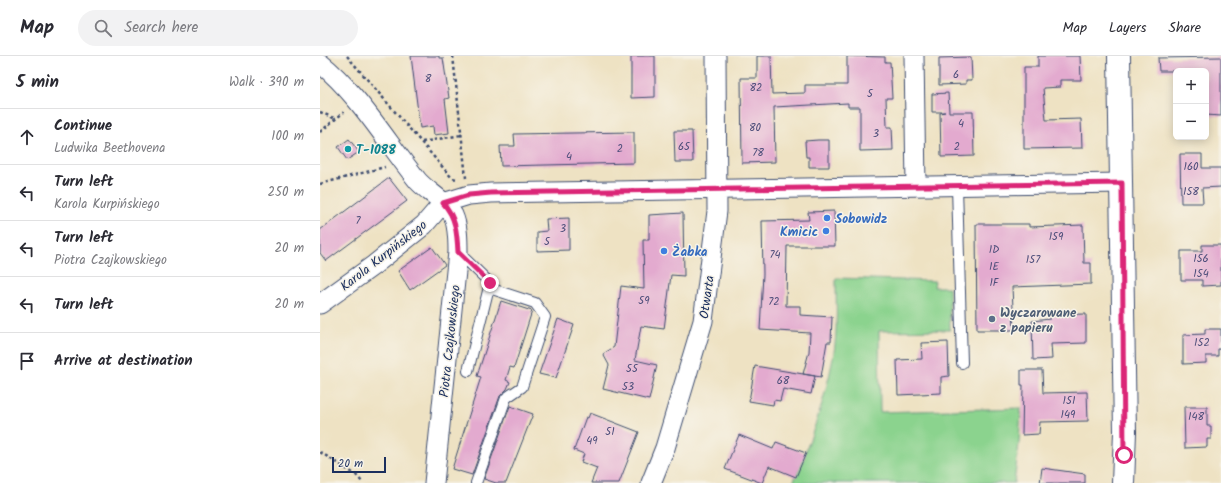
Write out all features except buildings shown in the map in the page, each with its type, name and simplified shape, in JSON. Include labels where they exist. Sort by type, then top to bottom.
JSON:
[{"type":"street","name":"Otwarta","points":[[651,483],[665,448],[703,321],[717,211],[716,56]]},
{"type":"street","points":[[914,56],[916,186]]},
{"type":"street","points":[[1119,56],[1125,432],[1123,483]]},
{"type":"street","points":[[320,63],[357,102],[420,182],[443,203],[469,195],[491,193],[1122,183]]},
{"type":"street","name":"Piotra Czajkowskiego","points":[[434,483],[458,252],[457,233],[453,217],[443,203]]},
{"type":"street","name":"Karola Kurpińskiego","points":[[320,304],[374,265],[418,230],[443,203]]},
{"type":"lane","points":[[957,186],[962,363]]},
{"type":"lane","points":[[458,252],[490,283],[468,372]]},
{"type":"lane","points":[[476,483],[506,398],[522,388],[546,317],[535,303],[489,288]]},
{"type":"path","points":[[347,56],[452,178],[466,180],[453,56]]},
{"type":"path","points":[[341,106],[350,116]]},
{"type":"path","points":[[320,132],[346,111]]},
{"type":"path","points":[[320,112],[336,119]]},
{"type":"path","points":[[422,142],[461,135]]},
{"type":"path","points":[[320,184],[390,165]]},
{"type":"path","points":[[320,452],[356,475],[363,483]]},
{"type":"green space","points":[[836,278],[935,281],[934,287],[949,287],[950,330],[879,331],[880,412],[1021,408],[1019,444],[1014,483],[793,483],[816,421],[830,374],[836,338]]},
{"type":"place","name":"T-1088","points":[[348,149]]},
{"type":"place","name":"Sobowidz","points":[[827,218]]},
{"type":"place","name":"Kmicic","points":[[826,231]]},
{"type":"place","name":"Żabka","points":[[664,251]]},
{"type":"place","name":"Wyczarowane z papieru","points":[[992,319]]},
{"type":"route","points":[[490,283],[458,252],[457,233],[453,217],[443,203],[469,195],[491,193],[1122,183],[1124,455]]}]
